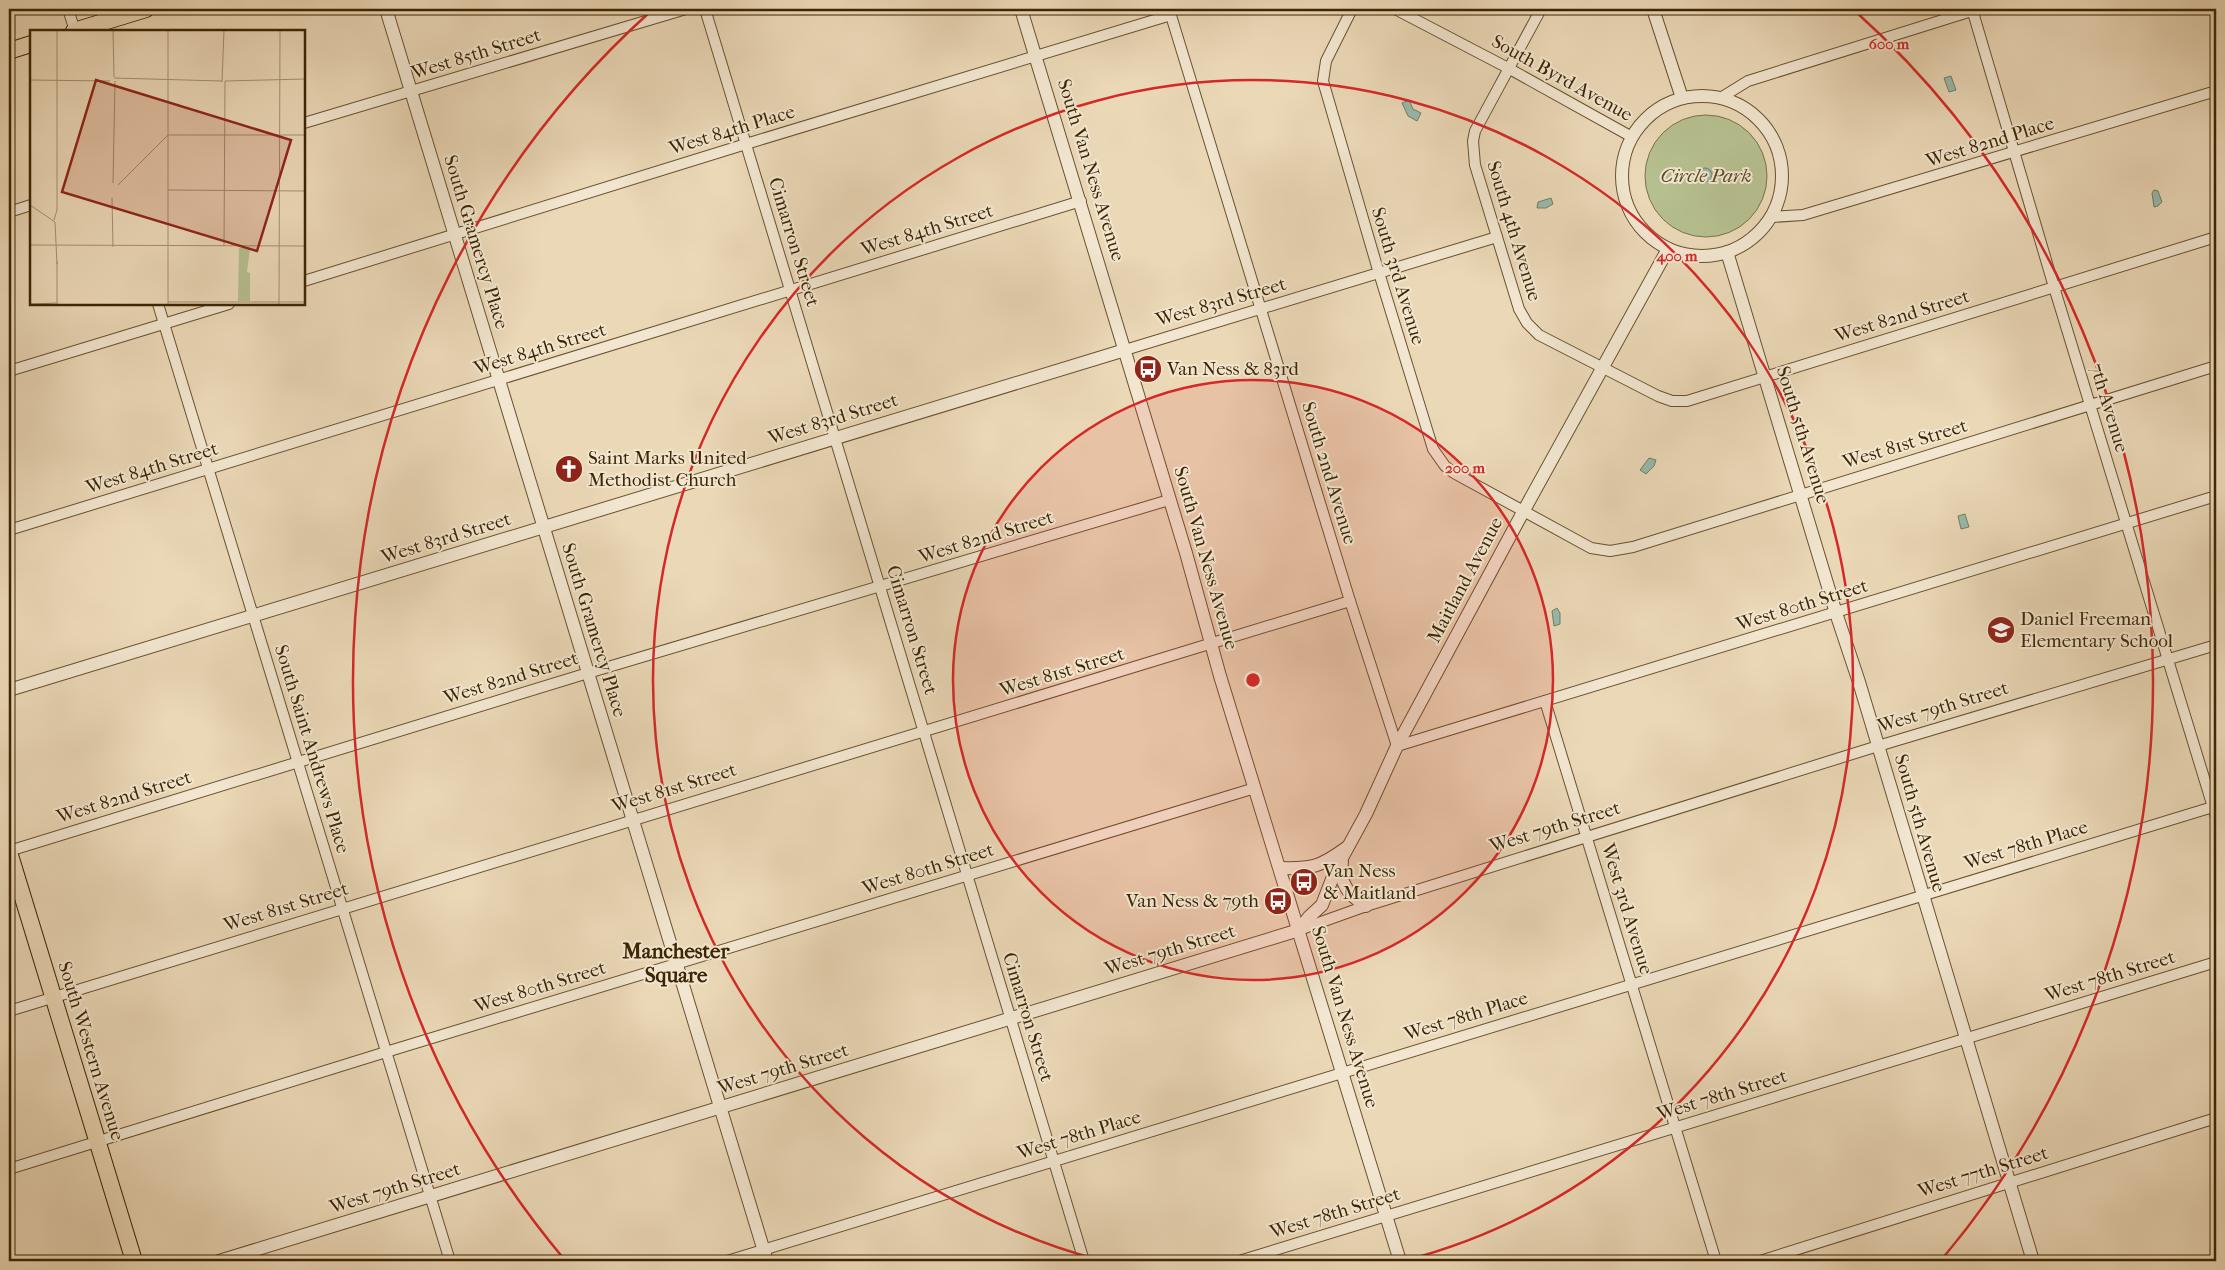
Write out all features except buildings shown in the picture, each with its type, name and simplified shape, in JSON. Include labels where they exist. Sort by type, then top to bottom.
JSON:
[{"type":"main road","points":[[78,30],[146,9]]},
{"type":"main road","points":[[9,51],[30,44]]},
{"type":"main road","name":"South Western Avenue","points":[[9,852],[134,1261]]},
{"type":"street","points":[[68,9],[75,30]]},
{"type":"street","name":"South Gramercy Place","points":[[386,9],[765,1256]]},
{"type":"street","name":"West 85th Street","points":[[305,123],[686,9]]},
{"type":"street","name":"Cimarron Street","points":[[705,9],[1084,1261]]},
{"type":"street","name":"South Van Ness Avenue","points":[[1022,9],[1081,201],[1255,788],[1400,1261]]},
{"type":"street","name":"South 3rd Avenue","points":[[1352,9],[1326,61],[1324,81],[1379,274],[1430,438],[1439,458],[1454,473],[1523,512]]},
{"type":"street","name":"South Byrd Avenue","points":[[1395,9],[1508,68],[1632,137]]},
{"type":"street","points":[[1508,68],[1541,9]]},
{"type":"street","points":[[1653,9],[1682,98]]},
{"type":"street","points":[[1722,98],[1748,80],[1974,9]]},
{"type":"street","name":"7th Avenue","points":[[1974,9],[2054,287],[2215,810]]},
{"type":"street","name":"West 84th Place","points":[[305,280],[1037,57],[1170,12]]},
{"type":"street","name":"South 2nd Avenue","points":[[1170,12],[1350,601],[1397,746]]},
{"type":"street","name":"South 4th Avenue","points":[[1508,68],[1475,131],[1473,141],[1475,165],[1519,309],[1526,323],[1539,335],[1601,368]]},
{"type":"street","name":"West 82nd Place","points":[[1772,217],[1803,215],[2216,92]]},
{"type":"street","points":[[1700,95],[1722,98],[1740,104],[1755,114],[1768,128],[1777,144],[1782,162],[1783,181],[1780,200],[1772,217],[1760,232],[1745,244],[1727,252],[1697,256],[1668,249],[1642,229],[1632,216],[1622,185],[1622,168],[1625,152],[1632,137],[1644,120],[1660,107],[1682,98],[1700,95]]},
{"type":"street","name":"West 84th Street","points":[[9,530],[1081,201]]},
{"type":"street","points":[[9,212],[30,205]]},
{"type":"street","name":"West 82nd Street","points":[[1601,368],[1658,396],[1672,401],[1687,400],[1766,378],[2216,237]]},
{"type":"street","name":"West 83rd Street","points":[[9,690],[1497,238]]},
{"type":"street","name":"Maitland Avenue","points":[[1299,930],[1308,917],[1322,905],[1345,852],[1366,814],[1397,746],[1601,368],[1668,249]]},
{"type":"street","name":"South 5th Avenue","points":[[1727,252],[2033,1261]]},
{"type":"street","name":"South Saint Andrews Place","points":[[158,305],[450,1261]]},
{"type":"street","points":[[9,371],[226,305]]},
{"type":"street","name":"West 81st Street","points":[[1523,512],[1592,548],[1610,551],[1633,547],[2216,366]]},
{"type":"street","name":"West 80th Street","points":[[1397,746],[2216,496]]},
{"type":"street","name":"West 82nd Street","points":[[9,852],[588,673],[1169,500]]},
{"type":"street","name":"West 81st Street","points":[[9,1011],[632,819],[925,733],[1350,601]]},
{"type":"street","name":"West 79th Street","points":[[219,1261],[1299,930],[1366,906],[1878,746],[2216,645]]},
{"type":"street","name":"West 3rd Avenue","points":[[1545,701],[1588,837],[1675,1128]]},
{"type":"street","name":"West 80th Street","points":[[9,1168],[676,963],[1255,788]]},
{"type":"street","name":"West 78th Place","points":[[727,1261],[765,1256],[1054,1161],[1343,1072],[1922,895],[2215,810]]},
{"type":"street","points":[[1280,868],[1307,868],[1321,864],[1345,852]]},
{"type":"street","points":[[1345,852],[1340,873],[1344,885],[1352,896],[1366,906]]},
{"type":"street","name":"West 78th Street","points":[[1239,1261],[2216,962]]},
{"type":"street","name":"West 77th Street","points":[[1760,1261],[2216,1118]]},
{"type":"street","points":[[1675,1128],[1716,1261]]},
{"type":"green space","name":"Circle Park","points":[[1706,115],[1718,116],[1729,120],[1740,125],[1749,133],[1757,142],[1762,153],[1766,164],[1766,188],[1762,199],[1757,210],[1749,219],[1740,227],[1729,232],[1718,236],[1706,237],[1694,236],[1683,232],[1672,227],[1663,219],[1655,210],[1650,199],[1646,188],[1645,176],[1646,164],[1650,153],[1655,142],[1663,133],[1672,125],[1683,120],[1694,116]]},
{"type":"shaded area","points":[[1951,76],[1956,90],[1949,92],[1944,78]]},
{"type":"shaded area","points":[[1409,100],[1413,109],[1421,113],[1417,121],[1408,116],[1402,103]]},
{"type":"shaded area","points":[[1705,168],[1710,170],[1712,175],[1710,180],[1705,182],[1700,180],[1698,175],[1700,170]]},
{"type":"shaded area","points":[[2154,190],[2158,191],[2162,202],[2154,207],[2152,193]]},
{"type":"shaded area","points":[[1551,198],[1553,204],[1546,208],[1537,208],[1538,202]]},
{"type":"shaded area","points":[[1649,458],[1656,460],[1654,466],[1646,474],[1640,470]]},
{"type":"shaded area","points":[[1965,514],[1969,527],[1961,529],[1958,516]]},
{"type":"shaded area","points":[[1557,608],[1560,613],[1560,624],[1554,626],[1552,611]]},
{"type":"place","name":"Van Ness & 83rd","points":[[1148,369]]},
{"type":"place","name":"Saint Marks United Methodist Church","points":[[569,469]]},
{"type":"place","name":"Daniel Freeman Elementary School","points":[[2001,630]]},
{"type":"place","name":"Van Ness & Maitland","points":[[1304,882]]},
{"type":"place","name":"Van Ness & 79th","points":[[1278,901]]},
{"type":"district","name":"Manchester Square","points":[[676,963]]}]
